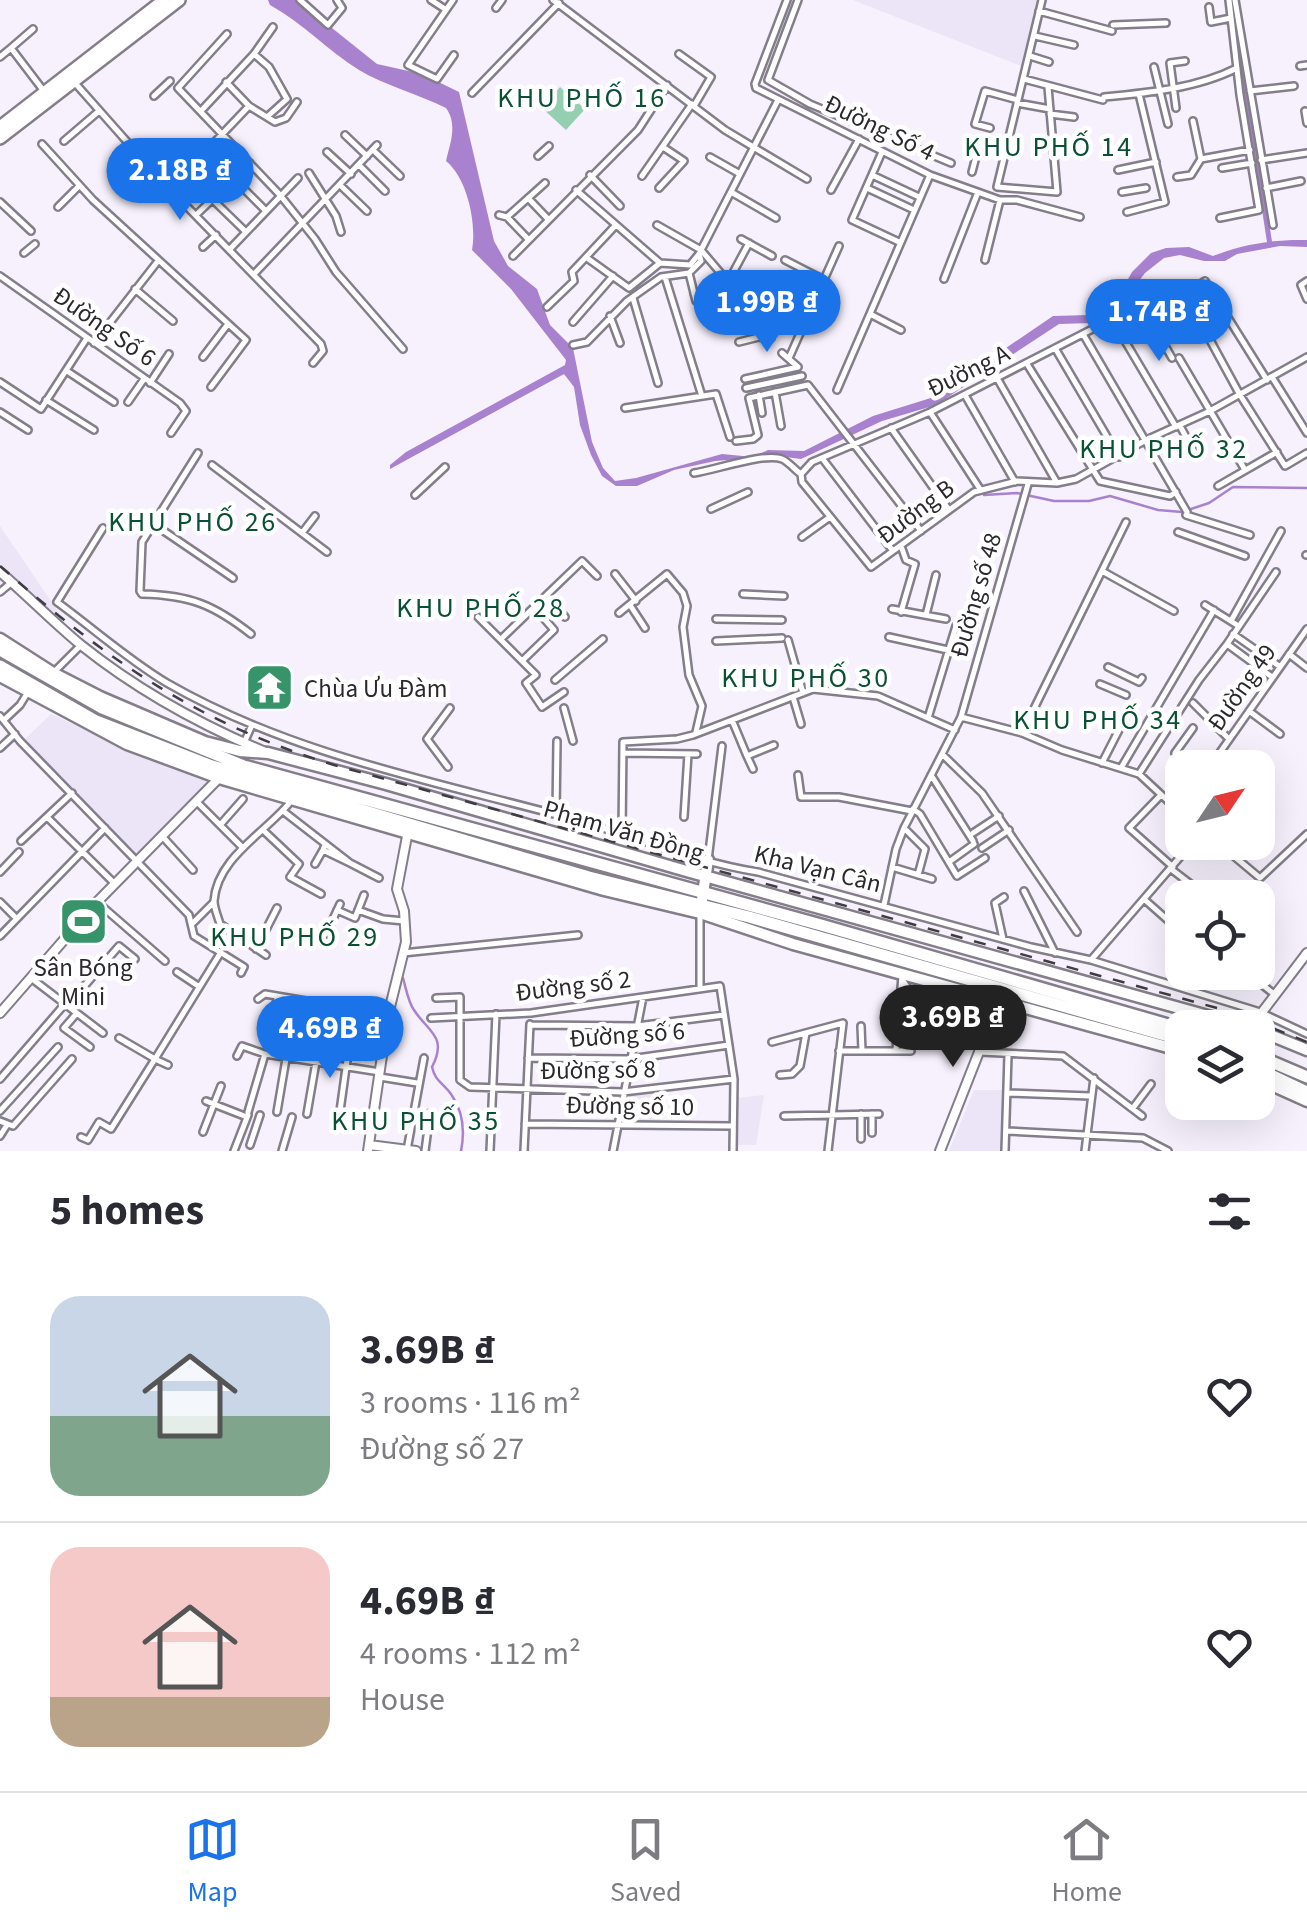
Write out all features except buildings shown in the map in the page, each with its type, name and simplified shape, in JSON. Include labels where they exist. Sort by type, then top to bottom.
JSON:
[{"type":"highway","points":[[0,128],[147,4],[164,0]]},
{"type":"highway","points":[[0,138],[179,0]]},
{"type":"highway","name":"Phạm Văn Đồng","points":[[0,650],[102,708],[408,830],[1165,1024]]},
{"type":"highway","name":"Phạm Văn Đồng","points":[[0,666],[30,689],[160,752],[232,761],[702,904],[1165,1035]]},
{"type":"highway","points":[[1275,1063],[1307,1077]]},
{"type":"highway","points":[[1275,1077],[1307,1092]]},
{"type":"main road","name":"Phạm Văn Đồng","points":[[0,639],[53,673],[232,761],[292,800],[408,830]]},
{"type":"main road","name":"Phạm Văn Đồng","points":[[0,676],[30,689]]},
{"type":"main road","name":"Phạm Văn Đồng","points":[[232,761],[268,753],[1187,1010]]},
{"type":"main road","points":[[702,904],[708,860]]},
{"type":"main road","name":"Phạm Văn Đồng","points":[[702,904],[793,944],[1165,1046]]},
{"type":"main road","name":"Phạm Văn Đồng","points":[[1275,1037],[1307,1050]]},
{"type":"main road","points":[[1275,1087],[1307,1101]]},
{"type":"street","points":[[300,0],[328,25],[342,8],[337,0]]},
{"type":"street","points":[[431,0],[446,10]]},
{"type":"street","points":[[453,0],[408,65],[437,79],[454,55]]},
{"type":"street","points":[[496,8],[502,0]]},
{"type":"street","points":[[576,190],[660,263],[690,265],[778,100],[754,86],[788,0]]},
{"type":"street","points":[[798,0],[768,80],[810,104],[951,163]]},
{"type":"street","points":[[1042,0],[997,187],[1057,192],[1048,87]]},
{"type":"street","points":[[1220,218],[1258,212],[1237,68],[1232,0]]},
{"type":"street","points":[[1232,0],[1272,225]]},
{"type":"street","points":[[472,93],[556,2],[693,105],[806,178]]},
{"type":"street","points":[[1209,7],[1211,22],[1231,18]]},
{"type":"street","points":[[1040,11],[1112,28],[1166,22]]},
{"type":"street","points":[[201,111],[254,54],[273,27]]},
{"type":"street","points":[[0,57],[33,29]]},
{"type":"street","points":[[227,34],[178,88],[280,195],[336,272],[404,350]]},
{"type":"street","points":[[1035,36],[1074,45]]},
{"type":"street","points":[[772,42],[780,46]]},
{"type":"street","points":[[10,48],[44,92]]},
{"type":"street","points":[[254,54],[269,67],[287,99],[267,117]]},
{"type":"street","points":[[642,176],[711,77],[679,54]]},
{"type":"street","points":[[1030,56],[1049,62]]},
{"type":"street","points":[[1176,108],[1170,63],[1186,61]]},
{"type":"street","points":[[1154,68],[1168,124]]},
{"type":"street","points":[[1024,79],[1104,98],[1225,76],[1237,68]]},
{"type":"street","points":[[73,81],[180,199],[324,347],[313,363]]},
{"type":"street","points":[[154,96],[170,81]]},
{"type":"street","points":[[226,82],[249,106],[275,122],[282,120],[297,102]]},
{"type":"street","points":[[513,256],[638,130],[667,85]]},
{"type":"street","points":[[1250,91],[1294,86]]},
{"type":"street","points":[[990,128],[975,123],[985,92],[1074,116]]},
{"type":"street","points":[[1127,212],[1165,204],[1139,94]]},
{"type":"street","name":"Đường Số 4","points":[[778,100],[930,175],[1000,200],[1018,200],[1080,217]]},
{"type":"street","points":[[191,168],[249,106]]},
{"type":"street","points":[[64,140],[99,111]]},
{"type":"street","points":[[1305,111],[1307,124]]},
{"type":"street","points":[[1178,177],[1191,175],[1201,158],[1193,120]]},
{"type":"street","points":[[344,135],[367,156]]},
{"type":"street","points":[[831,190],[859,139]]},
{"type":"street","points":[[972,172],[980,141],[1006,149]]},
{"type":"street","points":[[42,144],[79,186],[246,342],[211,387]]},
{"type":"street","points":[[538,156],[548,146]]},
{"type":"street","points":[[659,188],[684,161],[664,147]]},
{"type":"street","points":[[255,273],[375,148],[400,176]]},
{"type":"street","points":[[1201,158],[1250,150]]},
{"type":"street","points":[[327,152],[351,174]]},
{"type":"street","points":[[882,152],[852,220],[900,242]]},
{"type":"street","points":[[1261,160],[1307,153]]},
{"type":"street","points":[[710,158],[740,174]]},
{"type":"street","points":[[1118,170],[1156,162]]},
{"type":"street","points":[[196,215],[250,163]]},
{"type":"street","points":[[1222,168],[1252,163]]},
{"type":"street","points":[[358,166],[386,191]]},
{"type":"street","points":[[180,199],[205,173]]},
{"type":"street","points":[[309,173],[342,232]]},
{"type":"street","points":[[872,174],[920,197]]},
{"type":"street","points":[[837,390],[930,175]]},
{"type":"street","points":[[590,176],[620,206]]},
{"type":"street","points":[[234,178],[266,211]]},
{"type":"street","points":[[230,249],[298,178]]},
{"type":"street","points":[[1266,188],[1302,181]]},
{"type":"street","points":[[528,239],[503,216],[545,182]]},
{"type":"street","points":[[340,185],[367,210]]},
{"type":"street","points":[[58,207],[79,186]]},
{"type":"street","points":[[866,188],[914,210]]},
{"type":"street","points":[[1122,192],[1146,188]]},
{"type":"street","points":[[731,192],[776,218]]},
{"type":"street","points":[[944,279],[978,192]]},
{"type":"street","points":[[528,198],[548,219]]},
{"type":"street","points":[[212,199],[246,232]]},
{"type":"street","points":[[984,260],[1000,200]]},
{"type":"street","points":[[0,202],[31,230]]},
{"type":"street","points":[[657,224],[700,252],[748,304],[712,309]]},
{"type":"street","points":[[547,307],[574,282],[572,272],[616,226]]},
{"type":"street","points":[[203,247],[216,235]]},
{"type":"street","points":[[741,239],[772,256]]},
{"type":"street","points":[[689,273],[695,298],[729,284],[749,243]]},
{"type":"street","points":[[24,253],[35,244]]},
{"type":"street","points":[[789,358],[840,246]]},
{"type":"street","points":[[572,345],[587,342],[610,316],[666,276],[689,273],[700,260],[700,252]]},
{"type":"street","points":[[587,258],[629,288],[660,263]]},
{"type":"street","points":[[785,260],[824,280]]},
{"type":"street","points":[[0,382],[41,409],[66,371],[158,261]]},
{"type":"street","name":"Đường Số 6","points":[[0,276],[185,409],[171,433]]},
{"type":"street","points":[[572,322],[613,276]]},
{"type":"street","points":[[666,276],[701,395]]},
{"type":"street","points":[[1307,433],[1205,281],[1185,294],[1240,395],[1285,466],[1307,452]]},
{"type":"street","points":[[1307,281],[1301,285],[1307,299]]},
{"type":"street","name":"Đường A","points":[[801,474],[821,457],[930,412],[1112,318],[1143,284]]},
{"type":"street","points":[[135,289],[173,321]]},
{"type":"street","points":[[1134,292],[1245,470]]},
{"type":"street","points":[[632,298],[658,383]]},
{"type":"street","points":[[1197,319],[1222,304]]},
{"type":"street","points":[[870,314],[901,330]]},
{"type":"street","points":[[610,316],[620,343]]},
{"type":"street","points":[[1112,318],[1197,456]]},
{"type":"street","points":[[203,357],[228,324]]},
{"type":"street","points":[[1083,334],[1179,494],[1187,514],[1250,534]]},
{"type":"street","points":[[738,342],[771,338]]},
{"type":"street","points":[[1055,348],[1118,457]]},
{"type":"street","points":[[745,379],[798,368],[782,353]]},
{"type":"street","points":[[128,402],[169,354]]},
{"type":"street","points":[[1305,359],[1307,367]]},
{"type":"street","name":"Đường B","points":[[830,517],[867,566],[876,566],[980,490],[1015,482],[1026,490],[1093,472],[1146,440],[1210,411],[1305,359]]},
{"type":"street","points":[[1027,364],[1093,472],[1105,485],[1170,496],[1179,494]]},
{"type":"street","points":[[66,371],[114,402]]},
{"type":"street","points":[[746,388],[802,376]]},
{"type":"street","points":[[997,378],[1058,483]]},
{"type":"street","points":[[624,408],[716,394],[733,439],[757,437],[748,399],[808,385],[921,531]]},
{"type":"street","points":[[775,392],[781,426]]},
{"type":"street","points":[[965,394],[1015,482]]},
{"type":"street","points":[[758,395],[762,413]]},
{"type":"street","points":[[46,400],[94,430]]},
{"type":"street","points":[[0,412],[28,430]]},
{"type":"street","points":[[930,412],[980,490]]},
{"type":"street","points":[[891,428],[949,510]]},
{"type":"street","points":[[1218,486],[1276,452]]},
{"type":"street","points":[[198,454],[140,550],[140,593],[174,594],[204,602],[251,634]]},
{"type":"street","points":[[821,457],[894,551]]},
{"type":"street","points":[[694,473],[738,462],[785,460],[801,474],[802,482],[830,517],[802,536]]},
{"type":"street","points":[[212,464],[327,552]]},
{"type":"street","points":[[415,495],[445,467]]},
{"type":"street","name":"Đường số 48","points":[[884,905],[904,828],[961,717],[1026,490]]},
{"type":"street","points":[[711,509],[748,492]]},
{"type":"street","points":[[302,533],[315,516]]},
{"type":"street","points":[[1022,733],[1126,522]]},
{"type":"street","points":[[155,525],[233,578]]},
{"type":"street","name":"Kha Vạn Cân","points":[[103,528],[58,602],[139,665],[252,725],[350,758],[556,814],[728,868],[1091,960],[1254,1010]]},
{"type":"street","points":[[1178,532],[1246,556]]},
{"type":"street","points":[[1206,605],[1234,623],[1280,532]]},
{"type":"street","points":[[901,546],[906,560],[915,564],[901,612]]},
{"type":"street","points":[[501,638],[582,562],[597,576]]},
{"type":"street","points":[[1102,571],[1174,611]]},
{"type":"street","points":[[0,572],[81,645],[175,708],[232,761]]},
{"type":"street","points":[[1138,774],[1276,572]]},
{"type":"street","points":[[615,574],[645,628]]},
{"type":"street","points":[[619,613],[666,574],[683,594],[687,606],[683,627],[689,676],[702,706],[699,732]]},
{"type":"street","points":[[926,615],[936,575]]},
{"type":"street","points":[[0,592],[12,582]]},
{"type":"street","points":[[743,594],[784,596]]},
{"type":"street","points":[[547,595],[565,617]]},
{"type":"street","points":[[523,660],[554,630],[534,607]]},
{"type":"street","points":[[892,609],[946,619]]},
{"type":"street","points":[[1121,768],[1214,610]]},
{"type":"street","points":[[478,617],[536,675],[526,683],[544,708],[564,692]]},
{"type":"street","points":[[716,619],[782,620]]},
{"type":"street","points":[[928,718],[956,626]]},
{"type":"street","name":"Đường 49","points":[[1221,750],[1307,629]]},
{"type":"street","points":[[1233,634],[1279,666]]},
{"type":"street","points":[[889,636],[948,650]]},
{"type":"street","points":[[716,641],[785,639],[803,693]]},
{"type":"street","points":[[555,680],[603,640]]},
{"type":"street","points":[[1227,644],[1272,677]]},
{"type":"street","points":[[53,673],[81,645]]},
{"type":"street","points":[[1289,654],[1307,668]]},
{"type":"street","points":[[1108,668],[1139,682],[1142,678]]},
{"type":"street","points":[[1100,684],[1126,695]]},
{"type":"street","points":[[30,689],[20,705],[2,718],[192,922],[194,936],[244,968],[241,973]]},
{"type":"street","points":[[622,834],[624,742],[677,740],[803,693],[827,689],[878,696],[955,730]]},
{"type":"street","points":[[793,697],[801,724]]},
{"type":"street","points":[[1193,703],[1229,738]]},
{"type":"street","points":[[448,767],[427,739],[450,708]]},
{"type":"street","points":[[564,708],[573,742]]},
{"type":"street","points":[[1249,711],[1280,734]]},
{"type":"street","points":[[961,717],[1022,733],[1138,774],[1165,798]]},
{"type":"street","points":[[732,720],[753,769]]},
{"type":"street","points":[[1102,763],[1123,722]]},
{"type":"street","points":[[0,1013],[97,902],[232,761],[252,725]]},
{"type":"street","points":[[1177,750],[1192,728]]},
{"type":"street","points":[[0,748],[15,734]]},
{"type":"street","points":[[556,814],[557,741]]},
{"type":"street","points":[[747,756],[774,745]]},
{"type":"street","points":[[708,860],[722,746]]},
{"type":"street","points":[[623,753],[697,754]]},
{"type":"street","points":[[684,817],[688,754]]},
{"type":"street","points":[[942,756],[982,793],[1077,932]]},
{"type":"street","points":[[798,775],[801,797],[856,799],[920,814],[959,877],[985,858]]},
{"type":"street","points":[[931,775],[974,839]]},
{"type":"street","points":[[21,840],[72,794]]},
{"type":"street","points":[[1161,795],[1129,828],[1186,880]]},
{"type":"street","points":[[221,824],[243,798]]},
{"type":"street","points":[[266,955],[220,924],[214,902],[221,874],[242,847],[264,831],[292,800]]},
{"type":"street","points":[[196,801],[242,847]]},
{"type":"street","points":[[283,811],[324,847],[378,878]]},
{"type":"street","points":[[949,862],[999,816]]},
{"type":"street","points":[[48,818],[115,884]]},
{"type":"street","points":[[0,936],[105,828]]},
{"type":"street","points":[[904,828],[925,849],[918,875]]},
{"type":"street","points":[[408,830],[396,889],[403,953],[388,1015],[369,1148],[416,1151]]},
{"type":"street","points":[[982,848],[1008,830]]},
{"type":"street","points":[[264,831],[299,864],[290,877],[321,894]]},
{"type":"street","points":[[1238,860],[1260,878],[1307,834]]},
{"type":"street","points":[[162,836],[194,870]]},
{"type":"street","points":[[315,864],[324,847]]},
{"type":"street","points":[[0,872],[19,852]]},
{"type":"street","points":[[1091,960],[1178,860]]},
{"type":"street","points":[[892,867],[932,879]]},
{"type":"street","points":[[1024,892],[1055,953]]},
{"type":"street","points":[[326,934],[339,907],[355,918],[364,895]]},
{"type":"street","points":[[1002,939],[994,903],[1004,898]]},
{"type":"street","points":[[1145,900],[1165,918]]},
{"type":"street","points":[[0,902],[16,918]]},
{"type":"street","points":[[97,902],[166,961]]},
{"type":"street","points":[[192,922],[214,902]]},
{"type":"street","points":[[700,988],[702,904]]},
{"type":"street","points":[[256,949],[277,908]]},
{"type":"street","points":[[358,910],[400,920]]},
{"type":"street","points":[[403,953],[578,935]]},
{"type":"street","points":[[0,1079],[119,946],[135,958]]},
{"type":"street","points":[[81,1137],[88,1140],[97,1121],[112,1129],[221,952]]},
{"type":"street","points":[[1262,1010],[1307,953]]},
{"type":"street","points":[[177,972],[198,986]]},
{"type":"street","points":[[902,976],[926,1015]]},
{"type":"street","points":[[896,1050],[902,976]]},
{"type":"street","points":[[31,978],[103,1033]]},
{"type":"street","name":"Đường số 2","points":[[431,1018],[530,1013],[720,986],[724,1015]]},
{"type":"street","points":[[1269,990],[1274,994]]},
{"type":"street","points":[[258,999],[264,994],[388,1015]]},
{"type":"street","points":[[940,1151],[980,1052],[983,994]]},
{"type":"street","points":[[436,998],[459,996],[462,1016]]},
{"type":"street","points":[[613,1151],[643,996]]},
{"type":"street","points":[[275,1014],[278,998]]},
{"type":"street","points":[[278,1112],[296,1000]]},
{"type":"street","points":[[307,1114],[326,1004]]},
{"type":"street","points":[[340,1111],[354,1010]]},
{"type":"street","points":[[76,1013],[64,1028],[90,1048]]},
{"type":"street","points":[[524,1151],[530,1013]]},
{"type":"street","points":[[490,1151],[496,1014]]},
{"type":"street","points":[[530,1025],[637,1026],[724,1015],[734,1080],[734,1151]]},
{"type":"street","points":[[898,1016],[934,1015]]},
{"type":"street","name":"Đường số 8","points":[[462,1016],[460,1080],[464,1084],[623,1092],[734,1080]]},
{"type":"street","name":"Kha Vạn Cân","points":[[1275,1019],[1307,1034]]},
{"type":"street","points":[[772,1042],[843,1023],[828,1151]]},
{"type":"street","points":[[861,1026],[862,1051]]},
{"type":"street","points":[[780,1076],[792,1074],[800,1066],[806,1033]]},
{"type":"street","points":[[119,1038],[168,1065]]},
{"type":"street","name":"Đường số 6","points":[[528,1058],[630,1059],[728,1045]]},
{"type":"street","points":[[237,1056],[242,1046],[265,1054],[346,1066],[417,1083]]},
{"type":"street","points":[[0,1112],[58,1047]]},
{"type":"street","points":[[839,1051],[911,1051]]},
{"type":"street","points":[[980,1052],[1063,1056],[1142,1116]]},
{"type":"street","points":[[234,1151],[265,1054]]},
{"type":"street","points":[[1005,1151],[1008,1054]]},
{"type":"street","points":[[407,1150],[424,1058]]},
{"type":"street","points":[[0,1136],[3,1123],[12,1126],[72,1059]]},
{"type":"street","points":[[1084,1151],[1094,1078]]},
{"type":"street","points":[[1132,1108],[1151,1084]]},
{"type":"street","points":[[203,1132],[210,1103],[221,1086]]},
{"type":"street","points":[[1008,1093],[1090,1096]]},
{"type":"street","points":[[210,1103],[248,1114]]},
{"type":"street","points":[[860,1114],[861,1139]]},
{"type":"street","points":[[784,1116],[876,1114],[872,1133]]},
{"type":"street","points":[[250,1145],[260,1115]]},
{"type":"street","points":[[412,1115],[430,1116],[425,1151]]},
{"type":"street","points":[[282,1151],[292,1117]]},
{"type":"street","name":"Đường số 10","points":[[526,1124],[734,1126]]},
{"type":"street","points":[[1007,1131],[1143,1138],[1168,1151]]},
{"type":"shaded area","points":[[268,0],[297,0],[377,64],[422,74],[459,92],[494,241],[508,266],[537,289],[550,325],[573,348],[592,442],[603,468],[615,481],[722,454],[753,457],[768,450],[804,451],[873,416],[934,397],[1053,316],[1099,311],[1119,295],[1132,272],[1151,253],[1189,247],[1213,256],[1247,245],[1295,240],[1307,240],[1307,247],[1280,246],[1237,254],[1225,261],[1180,255],[1164,258],[1145,273],[1107,318],[1092,323],[1059,324],[936,405],[882,421],[801,459],[778,456],[715,461],[674,470],[637,486],[616,486],[602,476],[591,455],[580,425],[574,387],[564,374],[390,469],[406,452],[565,365],[566,360],[511,289],[472,250],[469,202],[460,178],[446,161],[452,127],[446,108],[359,70]]},
{"type":"shaded area","points":[[853,0],[1037,0],[1021,66]]},
{"type":"shaded area","points":[[0,526],[59,613],[56,617],[0,568]]},
{"type":"shaded area","points":[[51,714],[207,783],[137,857],[25,739]]},
{"type":"shaded area","points":[[974,1090],[1003,1090],[1002,1151],[949,1151]]},
{"type":"shaded area","points":[[660,1092],[660,1122],[625,1123],[629,1094]]},
{"type":"shaded area","points":[[764,1095],[756,1145],[736,1145],[738,1098]]},
{"type":"green space","points":[[560,87],[585,109],[566,130],[542,108]]},
{"type":"waterway","points":[[1232,0],[1270,245]]},
{"type":"waterway","points":[[984,495],[1017,493],[1054,501],[1089,501],[1110,496],[1158,510],[1182,512],[1209,503],[1233,487],[1307,488]]},
{"type":"waterway","points":[[403,978],[412,1007],[437,1041],[432,1067],[458,1107],[463,1129],[461,1151]]},
{"type":"railway","points":[[0,566],[78,631],[156,685],[196,708],[285,748],[334,765],[1235,1013],[1307,1042]]},
{"type":"place","name":"Chùa Ưu Đàm","points":[[269,688]]},
{"type":"place","name":"Sân Bóng Mini","points":[[83,921]]},
{"type":"district","name":"KHU PHỐ 16","points":[[582,97]]},
{"type":"district","name":"KHU PHỐ 14","points":[[1049,146]]},
{"type":"district","name":"KHU PHỐ 32","points":[[1164,448]]},
{"type":"district","name":"KHU PHỐ 26","points":[[193,521]]},
{"type":"district","name":"KHU PHỐ 28","points":[[481,607]]},
{"type":"district","name":"KHU PHỐ 30","points":[[806,677]]},
{"type":"district","name":"KHU PHỐ 34","points":[[1098,719]]},
{"type":"district","name":"KHU PHỐ 29","points":[[295,936]]},
{"type":"district","name":"KHU PHỐ 35","points":[[416,1120]]}]
